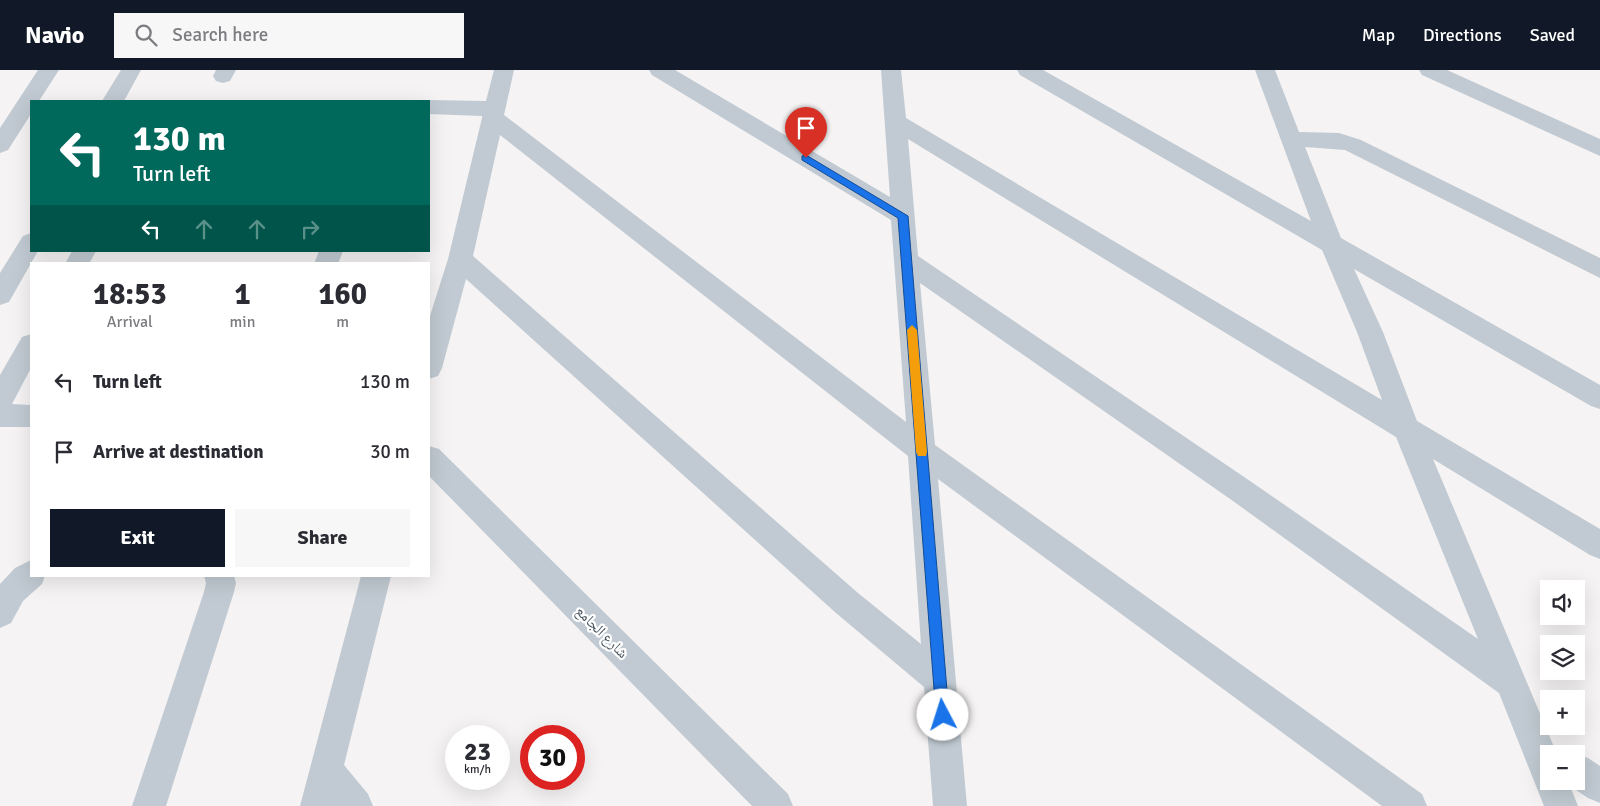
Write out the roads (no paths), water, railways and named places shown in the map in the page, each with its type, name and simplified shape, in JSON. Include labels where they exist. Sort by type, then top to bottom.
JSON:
[{"type":"street","points":[[0,145],[48,70]]},
{"type":"street","points":[[114,100],[132,70]]},
{"type":"street","points":[[430,360],[437,304],[460,259],[504,70]]},
{"type":"street","points":[[659,70],[903,216]]},
{"type":"street","points":[[1027,70],[1600,398]]},
{"type":"street","points":[[1265,70],[1331,244],[1370,332],[1406,428],[1510,681],[1542,745]]},
{"type":"street","points":[[1428,70],[1600,148]]},
{"type":"street","points":[[884,74],[896,122],[940,679],[956,799]]},
{"type":"street","points":[[430,107],[493,113],[922,451],[1410,806]]},
{"type":"street","points":[[896,122],[1600,545]]},
{"type":"street","points":[[1292,139],[1339,141],[1354,145],[1600,269]]},
{"type":"street","points":[[0,295],[30,244]]},
{"type":"street","points":[[460,259],[847,603],[940,679]]},
{"type":"street","points":[[906,260],[1243,492],[1510,681]]},
{"type":"street","points":[[0,400],[30,346]]},
{"type":"street","points":[[0,415],[30,416]]},
{"type":"street","name":"شارع الجامع","points":[[430,459],[776,806]]},
{"type":"street","points":[[0,614],[12,591],[30,575]]},
{"type":"street","points":[[149,806],[219,592],[219,577]]},
{"type":"street","points":[[318,806],[376,577]]},
{"type":"street","points":[[327,770],[356,806]]},
{"type":"street","points":[[1585,776],[1600,786]]},
{"type":"street","points":[[1555,790],[1561,806]]}]
